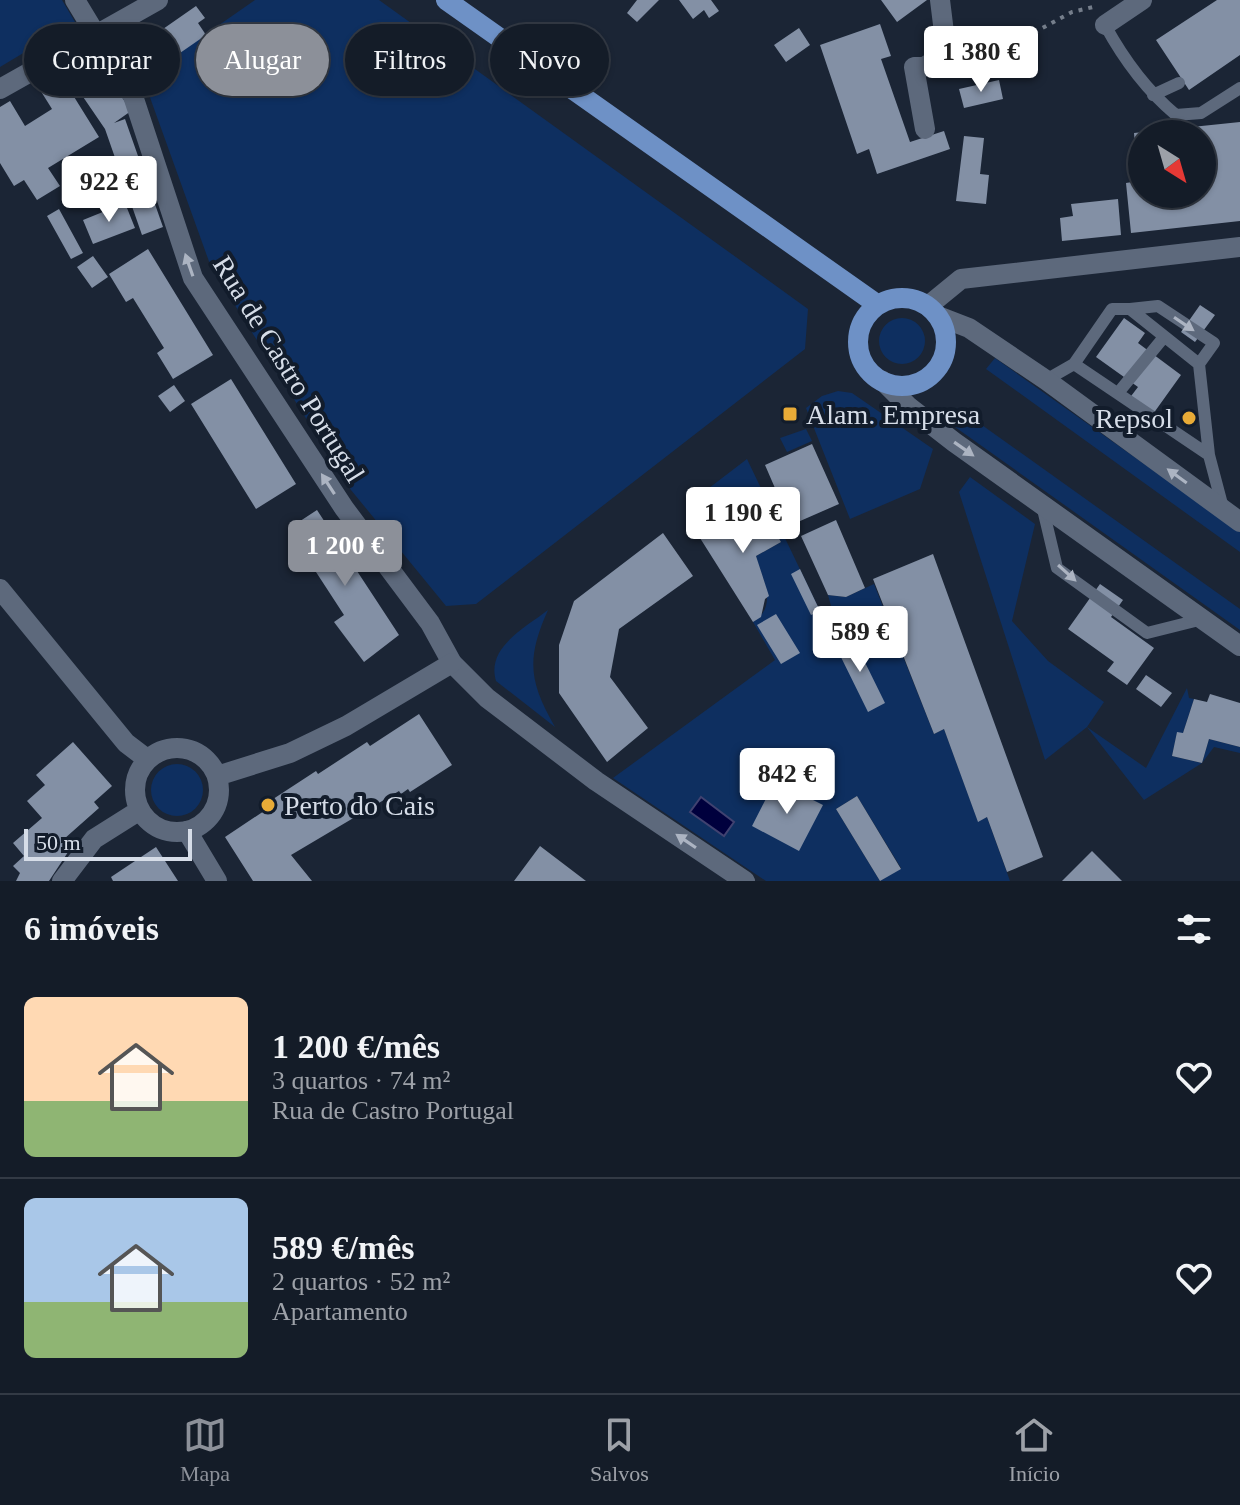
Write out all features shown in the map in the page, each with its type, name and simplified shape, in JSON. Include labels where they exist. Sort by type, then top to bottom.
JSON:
[{"type":"main road","points":[[446,0],[878,305]]},
{"type":"main road","points":[[903,298],[933,311],[946,341],[944,354],[933,373],[909,385],[883,381],[863,363],[857,337],[869,313],[878,305],[903,298]]},
{"type":"street","name":"Rua de Castro Portugal","points":[[75,0],[89,24]]},
{"type":"street","points":[[117,24],[158,0]]},
{"type":"street","points":[[925,129],[914,67],[924,67],[947,55],[940,0]]},
{"type":"street","points":[[1105,25],[1142,0]]},
{"type":"street","points":[[0,89],[24,75]]},
{"type":"street","name":"Rua de Castro Portugal","points":[[133,96],[193,278],[344,508],[430,623],[452,663],[487,698],[626,802],[745,881]]},
{"type":"street","points":[[1232,517],[1046,380],[969,328],[933,311],[961,279],[1239,250]]},
{"type":"street","points":[[883,381],[909,407],[954,442],[1041,501],[1240,646]]},
{"type":"street","points":[[0,589],[126,743],[147,759]]},
{"type":"street","points":[[217,776],[304,746],[452,663]]},
{"type":"street","points":[[173,747],[187,748],[210,763],[217,776],[217,804],[200,825],[187,831],[159,828],[140,810],[135,784],[147,759],[173,747]]},
{"type":"street","points":[[62,881],[94,839],[140,810]]},
{"type":"street","points":[[187,831],[217,881]]},
{"type":"lane","points":[[1105,25],[1122,57],[1153,95],[1176,115],[1201,113],[1240,88]]},
{"type":"lane","points":[[1153,95],[1179,83]]},
{"type":"lane","points":[[1046,380],[1074,364],[1112,309],[1158,306],[1214,343],[1199,364],[1209,455],[1232,517]]},
{"type":"lane","points":[[1130,309],[1199,364]]},
{"type":"lane","points":[[1118,393],[1164,337]]},
{"type":"lane","points":[[1074,364],[1209,455]]},
{"type":"lane","points":[[1041,501],[1057,568],[1147,633],[1204,618]]},
{"type":"path","points":[[947,55],[1024,38],[1072,12],[1094,7],[1105,25]]},
{"type":"shaded area","points":[[0,0],[62,0],[75,22],[24,24],[24,53],[0,67]]},
{"type":"shaded area","points":[[255,0],[379,0],[412,24],[345,24],[345,96],[474,96],[474,68],[490,80],[490,96],[512,96],[808,309],[805,349],[476,604],[446,606],[351,490],[211,267],[149,96],[180,96],[180,52],[196,41],[196,96],[329,96],[329,24],[221,24]]},
{"type":"shaded area","points":[[902,318],[918,325],[925,341],[918,357],[902,364],[886,357],[879,341],[886,325]]},
{"type":"shaded area","points":[[995,358],[1240,532],[1240,552],[986,369]]},
{"type":"shaded area","points":[[838,391],[852,393],[933,449],[920,489],[850,519],[806,408],[822,396]]},
{"type":"shaded area","points":[[958,408],[1240,609],[1240,630],[948,422]]},
{"type":"shaded area","points":[[806,429],[812,441],[787,452],[780,438]]},
{"type":"shaded area","points":[[747,459],[820,611],[831,606],[828,595],[846,597],[874,584],[934,734],[944,729],[978,821],[987,817],[1010,881],[880,881],[766,881],[613,778],[775,660],[753,622],[761,615],[767,600],[756,556],[781,542],[760,505],[734,520],[728,512],[707,525],[692,501]],"holes":[[[857,796],[901,868],[880,881],[836,809]]]},
{"type":"shaded area","points":[[970,477],[1035,524],[1012,621],[1048,661],[1104,702],[1087,727],[1045,760],[959,492]]},
{"type":"shaded area","points":[[548,610],[536,642],[534,670],[540,696],[555,727],[496,681],[494,669],[502,648]]},
{"type":"shaded area","points":[[1187,688],[1189,698],[1194,699],[1183,733],[1177,733],[1172,756],[1202,763],[1144,800],[1087,727],[1146,768]]},
{"type":"shaded area","points":[[1209,739],[1240,747],[1240,753],[1214,747],[1202,763]]},
{"type":"shaded area","points":[[177,764],[195,772],[203,790],[195,808],[177,816],[159,808],[151,790],[159,772]]},
{"type":"shaded area","points":[[701,797],[734,822],[724,836],[690,812]]},
{"type":"building","points":[[637,0],[659,0],[637,22],[627,13]]},
{"type":"building","points":[[679,0],[711,0],[719,11],[709,18],[704,10],[693,19]]},
{"type":"building","points":[[881,0],[927,0],[897,22]]},
{"type":"building","points":[[1217,0],[1240,0],[1240,55],[1189,90],[1156,40]]},
{"type":"building","points":[[196,6],[205,18],[196,24],[196,42],[180,53],[180,24],[170,24]]},
{"type":"building","points":[[880,24],[891,56],[881,59],[910,142],[944,131],[950,149],[877,174],[869,149],[857,154],[820,45]]},
{"type":"building","points":[[799,28],[810,45],[786,62],[774,45]]},
{"type":"building","points":[[999,80],[1003,99],[964,108],[959,89]]},
{"type":"building","points":[[44,96],[74,96],[99,137],[48,168],[60,186],[37,200],[24,180],[14,186],[0,163],[0,107],[10,101],[25,126],[52,109]]},
{"type":"building","points":[[82,96],[121,96],[131,111],[114,123],[125,119],[163,227],[142,235],[105,129]]},
{"type":"building","points":[[1240,122],[1240,221],[1131,233],[1128,208],[1216,208],[1216,124]]},
{"type":"building","points":[[964,136],[984,138],[980,174],[989,175],[986,204],[956,201]]},
{"type":"building","points":[[1118,199],[1121,235],[1062,241],[1060,218],[1073,216],[1071,204]]},
{"type":"building","points":[[125,203],[135,228],[93,244],[83,220]]},
{"type":"building","points":[[59,209],[83,253],[71,259],[47,216]]},
{"type":"building","points":[[148,249],[213,355],[173,379],[157,353],[164,348],[133,298],[126,302],[109,274]]},
{"type":"building","points":[[93,256],[108,277],[92,288],[77,267]]},
{"type":"building","points":[[1200,305],[1215,315],[1195,342],[1181,332]]},
{"type":"building","points":[[1124,318],[1145,333],[1138,343],[1181,375],[1148,421],[1125,404],[1138,387],[1096,357]]},
{"type":"building","points":[[231,379],[296,484],[256,509],[191,404]]},
{"type":"building","points":[[174,385],[185,401],[170,412],[158,396]]},
{"type":"building","points":[[812,444],[839,504],[791,525],[765,465]]},
{"type":"building","points":[[760,505],[781,542],[756,556],[769,596],[765,599],[761,617],[753,622],[700,538],[711,531],[707,525],[729,512],[734,520]]},
{"type":"building","points":[[317,510],[399,635],[364,662],[334,622],[344,615],[288,529]]},
{"type":"building","points":[[836,520],[865,588],[846,597],[828,595],[801,536]]},
{"type":"building","points":[[663,533],[693,576],[619,629],[610,677],[648,728],[607,762],[559,693],[559,645],[574,601]]},
{"type":"building","points":[[933,554],[1043,857],[1007,872],[987,817],[978,822],[944,729],[934,734],[873,579]]},
{"type":"building","points":[[800,569],[820,611],[811,615],[791,574]]},
{"type":"building","points":[[1100,584],[1123,600],[1111,617],[1154,648],[1127,685],[1107,671],[1114,662],[1068,629]]},
{"type":"building","points":[[776,614],[800,653],[781,664],[757,625]]},
{"type":"building","points":[[852,636],[885,703],[868,712],[835,645]]},
{"type":"building","points":[[1146,675],[1172,693],[1161,707],[1136,689]]},
{"type":"building","points":[[1210,694],[1240,703],[1240,747],[1209,739],[1202,763],[1172,756],[1177,732],[1183,733],[1194,699],[1207,702]]},
{"type":"building","points":[[419,714],[452,765],[410,792],[408,789],[401,794],[399,791],[291,855],[312,881],[253,881],[225,837],[270,807],[267,803],[316,771],[318,774],[367,742],[370,746]]},
{"type":"building","points":[[73,742],[112,786],[94,802],[99,808],[64,839],[72,846],[49,881],[16,881],[20,873],[13,866],[24,856],[13,843],[42,818],[27,801],[45,785],[36,775]]},
{"type":"building","points":[[775,781],[823,805],[799,851],[752,826]]},
{"type":"building","points":[[857,796],[901,869],[880,881],[836,809]]},
{"type":"building","points":[[540,846],[586,881],[514,881]]},
{"type":"building","points":[[156,847],[178,881],[113,881],[111,877]]},
{"type":"building","points":[[1092,851],[1122,881],[1062,881]]},
{"type":"place","name":"Alam. Empresa","points":[[790,414]]},
{"type":"place","name":"Repsol","points":[[1189,418]]},
{"type":"place","name":"Perto do Cais","points":[[268,805]]}]
